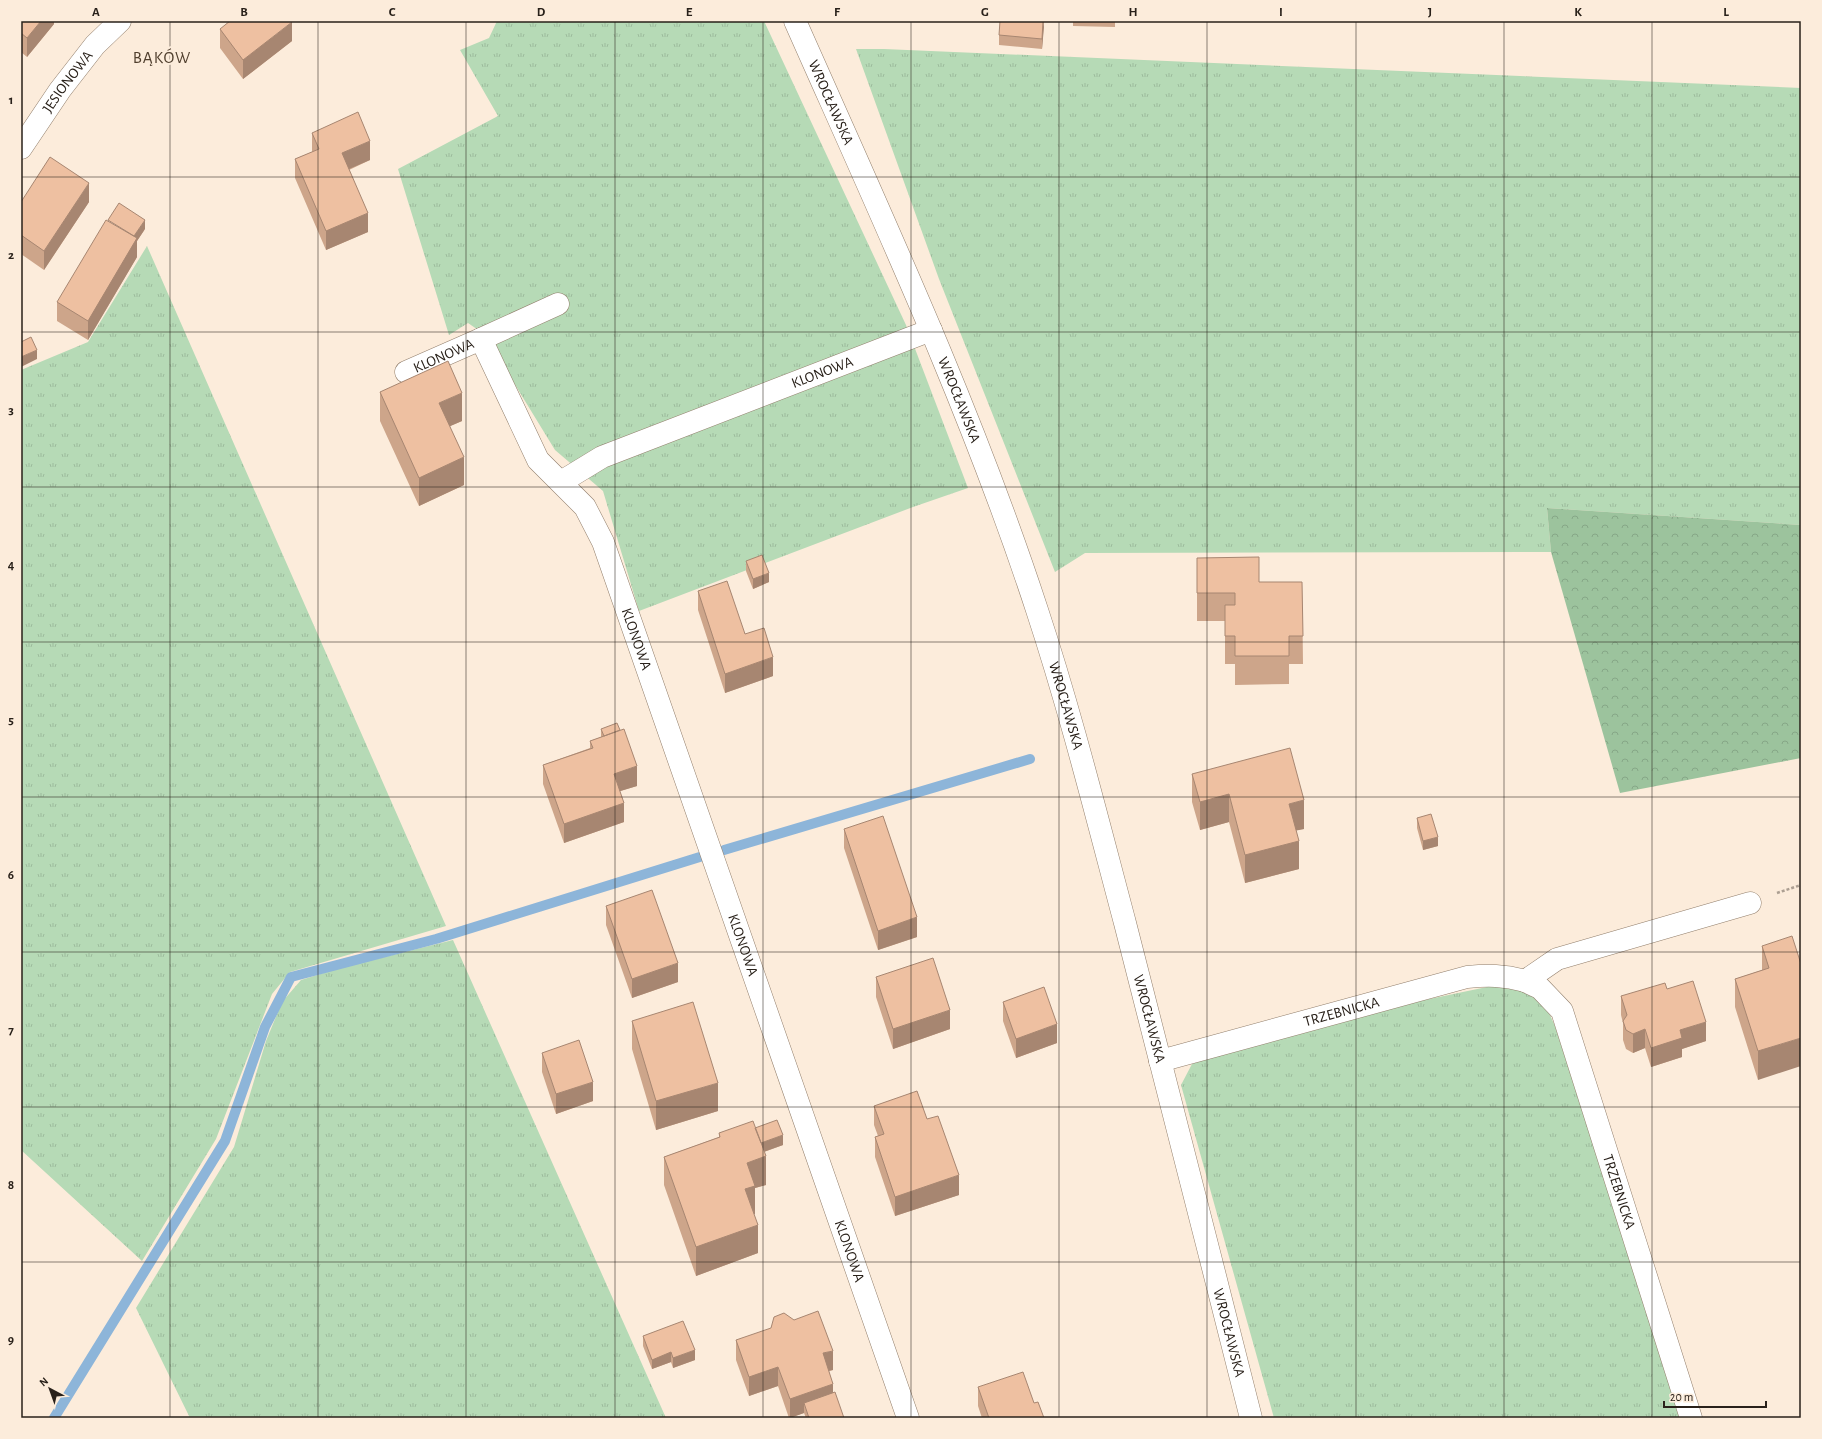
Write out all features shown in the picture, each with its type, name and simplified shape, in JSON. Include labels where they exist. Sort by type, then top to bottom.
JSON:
[{"type":"street","name":"JESIONOWA","points":[[21,148],[60,90],[95,45],[120,21]]},
{"type":"street","name":"WROCŁAWSKA","points":[[795,21],[931,330],[1005,514],[1054,662],[1101,833],[1251,1418]]},
{"type":"street","name":"KLONOWA","points":[[406,372],[558,304]]},
{"type":"street","name":"KLONOWA","points":[[560,482],[602,457],[931,330]]},
{"type":"street","name":"KLONOWA","points":[[481,339],[538,460],[585,507],[602,542],[908,1418]]},
{"type":"street","points":[[1525,981],[1557,959],[1750,903]]},
{"type":"street","name":"TRZEBNICKA","points":[[1160,1061],[1467,977],[1492,974],[1508,976],[1525,981],[1540,988],[1562,1011],[1691,1418]]},
{"type":"green space","points":[[497,21],[764,21],[906,325],[968,488],[913,507],[639,611],[603,491],[555,450],[484,334],[468,323],[449,335],[398,169],[498,116],[460,50],[489,38]]},
{"type":"green space","points":[[856,49],[1801,88],[1801,525],[1547,508],[1551,552],[1085,553],[1055,572],[939,279]]},
{"type":"green space","points":[[147,246],[446,926],[290,972],[272,994],[216,1139],[142,1261],[21,1150],[21,370],[88,342]]},
{"type":"green space","points":[[1547,508],[1801,525],[1801,758],[1620,793],[1551,552]]},
{"type":"green space","points":[[453,940],[666,1418],[190,1418],[136,1308],[234,1147],[266,1041],[282,1002],[301,980],[340,968]]},
{"type":"green space","points":[[1506,983],[1543,1000],[1555,1026],[1681,1418],[1274,1418],[1181,1085],[1192,1064],[1229,1049],[1415,1002]]},
{"type":"building","points":[[21,21],[41,21],[27,38],[21,33]]},
{"type":"building","points":[[230,21],[292,22],[243,60],[220,29]]},
{"type":"building","points":[[1000,21],[1043,21],[1042,39],[999,35]]},
{"type":"building","points":[[358,112],[370,141],[342,153],[368,213],[326,231],[295,159],[319,149],[312,133]]},
{"type":"building","points":[[50,157],[89,183],[44,251],[21,235],[21,202]]},
{"type":"building","points":[[119,203],[145,220],[134,236],[108,220]]},
{"type":"building","points":[[106,220],[137,238],[88,321],[57,302]]},
{"type":"building","points":[[31,337],[37,350],[21,357],[21,342]]},
{"type":"building","points":[[448,361],[462,393],[439,403],[464,457],[419,478],[380,392]]},
{"type":"building","points":[[762,555],[769,573],[753,579],[746,561]]},
{"type":"building","points":[[1259,557],[1259,582],[1302,582],[1303,636],[1289,636],[1289,656],[1235,656],[1235,636],[1225,636],[1225,605],[1235,605],[1235,593],[1197,593],[1197,558]]},
{"type":"building","points":[[727,581],[745,634],[764,628],[773,657],[725,674],[698,591]]},
{"type":"building","points":[[617,723],[620,730],[604,736],[601,729]]},
{"type":"building","points":[[624,729],[637,766],[614,774],[624,803],[564,824],[543,765],[593,748],[590,741]]},
{"type":"building","points":[[1290,748],[1304,800],[1289,804],[1299,841],[1245,855],[1229,794],[1200,802],[1192,774]]},
{"type":"building","points":[[1431,814],[1438,837],[1423,841],[1417,818]]},
{"type":"building","points":[[883,816],[917,917],[878,931],[844,829]]},
{"type":"building","points":[[652,890],[678,963],[632,979],[606,906]]},
{"type":"building","points":[[1792,936],[1801,964],[1801,1038],[1758,1051],[1735,979],[1769,968],[1762,946]]},
{"type":"building","points":[[933,958],[950,1010],[893,1029],[876,977]]},
{"type":"building","points":[[1693,981],[1706,1022],[1680,1030],[1682,1038],[1651,1048],[1645,1029],[1633,1034],[1626,1030],[1623,1021],[1627,1015],[1621,996],[1665,983],[1667,989]]},
{"type":"building","points":[[1044,987],[1057,1024],[1016,1039],[1003,1002]]},
{"type":"building","points":[[693,1002],[718,1083],[656,1101],[632,1021]]},
{"type":"building","points":[[579,1040],[593,1082],[556,1094],[542,1053]]},
{"type":"building","points":[[917,1091],[927,1119],[938,1116],[959,1175],[895,1197],[875,1137],[884,1134],[874,1106]]},
{"type":"building","points":[[777,1120],[783,1135],[761,1143],[755,1128]]},
{"type":"building","points":[[753,1121],[766,1156],[747,1163],[755,1186],[745,1189],[758,1225],[696,1247],[664,1157],[720,1137],[719,1133]]},
{"type":"building","points":[[818,1311],[833,1351],[823,1353],[833,1384],[790,1399],[778,1367],[749,1377],[736,1340],[771,1328],[774,1317],[784,1313],[794,1320]]},
{"type":"building","points":[[683,1321],[695,1350],[673,1358],[671,1352],[652,1360],[643,1336]]},
{"type":"building","points":[[1023,1372],[1034,1403],[1038,1402],[1044,1418],[989,1418],[978,1387]]},
{"type":"building","points":[[835,1392],[844,1418],[809,1418],[804,1403]]},
{"type":"waterway","points":[[724,850],[1030,759]]},
{"type":"waterway","points":[[54,1418],[225,1141],[265,1027],[291,977],[436,939],[703,856]]},
{"type":"district","name":"BĄKÓW","points":[[162,57]]}]
